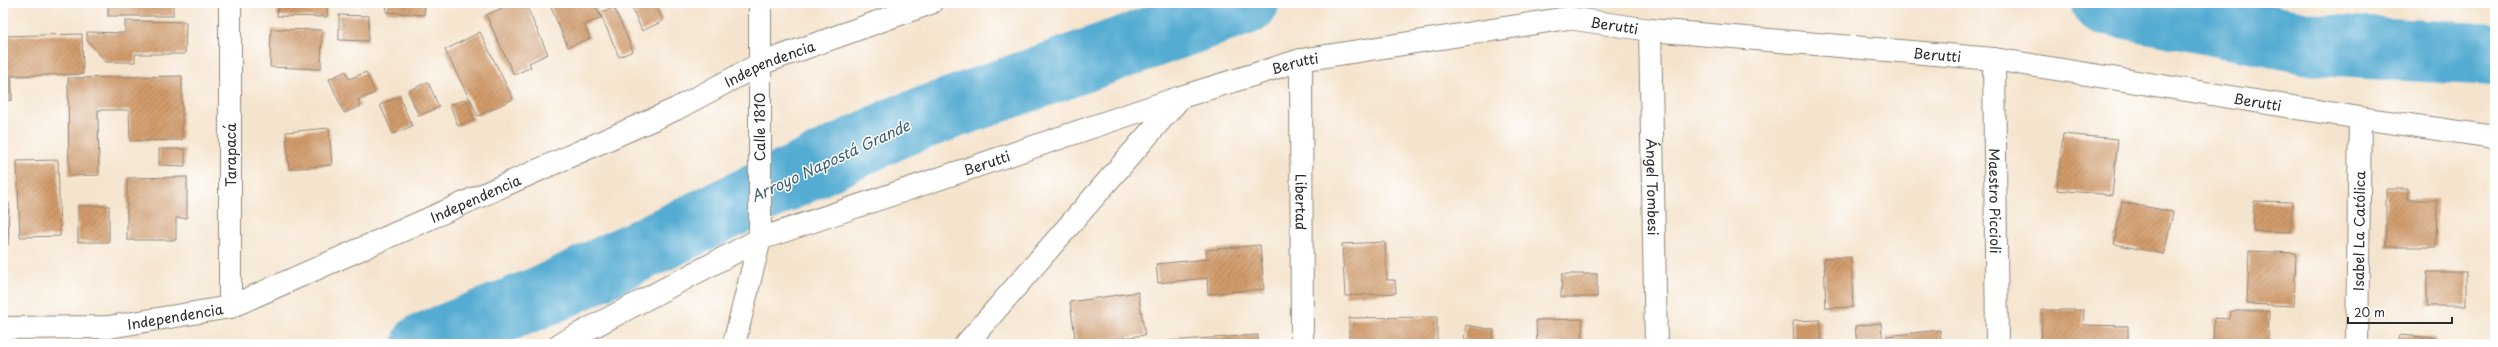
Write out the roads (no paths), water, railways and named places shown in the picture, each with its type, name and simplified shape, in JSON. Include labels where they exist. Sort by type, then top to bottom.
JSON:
[{"type":"street","name":"Tarapacá","points":[[230,3],[230,307]]},
{"type":"street","name":"Calle 1810","points":[[734,344],[760,239],[758,93],[760,64],[760,3]]},
{"type":"street","name":"Independencia","points":[[3,328],[109,327],[230,307],[676,109],[760,64],[931,3]]},
{"type":"street","name":"Berutti","points":[[560,344],[760,239],[1180,97],[1301,60],[1568,18],[1650,30],[1994,59],[2360,118],[2495,137]]},
{"type":"street","name":"Ángel Tombesi","points":[[1650,30],[1656,344]]},
{"type":"street","name":"Maestro Piccioli","points":[[1994,59],[1997,344]]},
{"type":"street","name":"Libertad","points":[[1301,60],[1302,344]]},
{"type":"street","points":[[966,344],[1180,97]]},
{"type":"street","name":"Isabel La Católica","points":[[2357,344],[2360,118]]},
{"type":"waterway","name":"Arroyo Napostá Grande","points":[[423,344],[548,294],[898,127],[1248,3]]},
{"type":"waterway","name":"Arroyo Napostá Grande","points":[[2102,3],[2317,45],[2495,55]]}]
